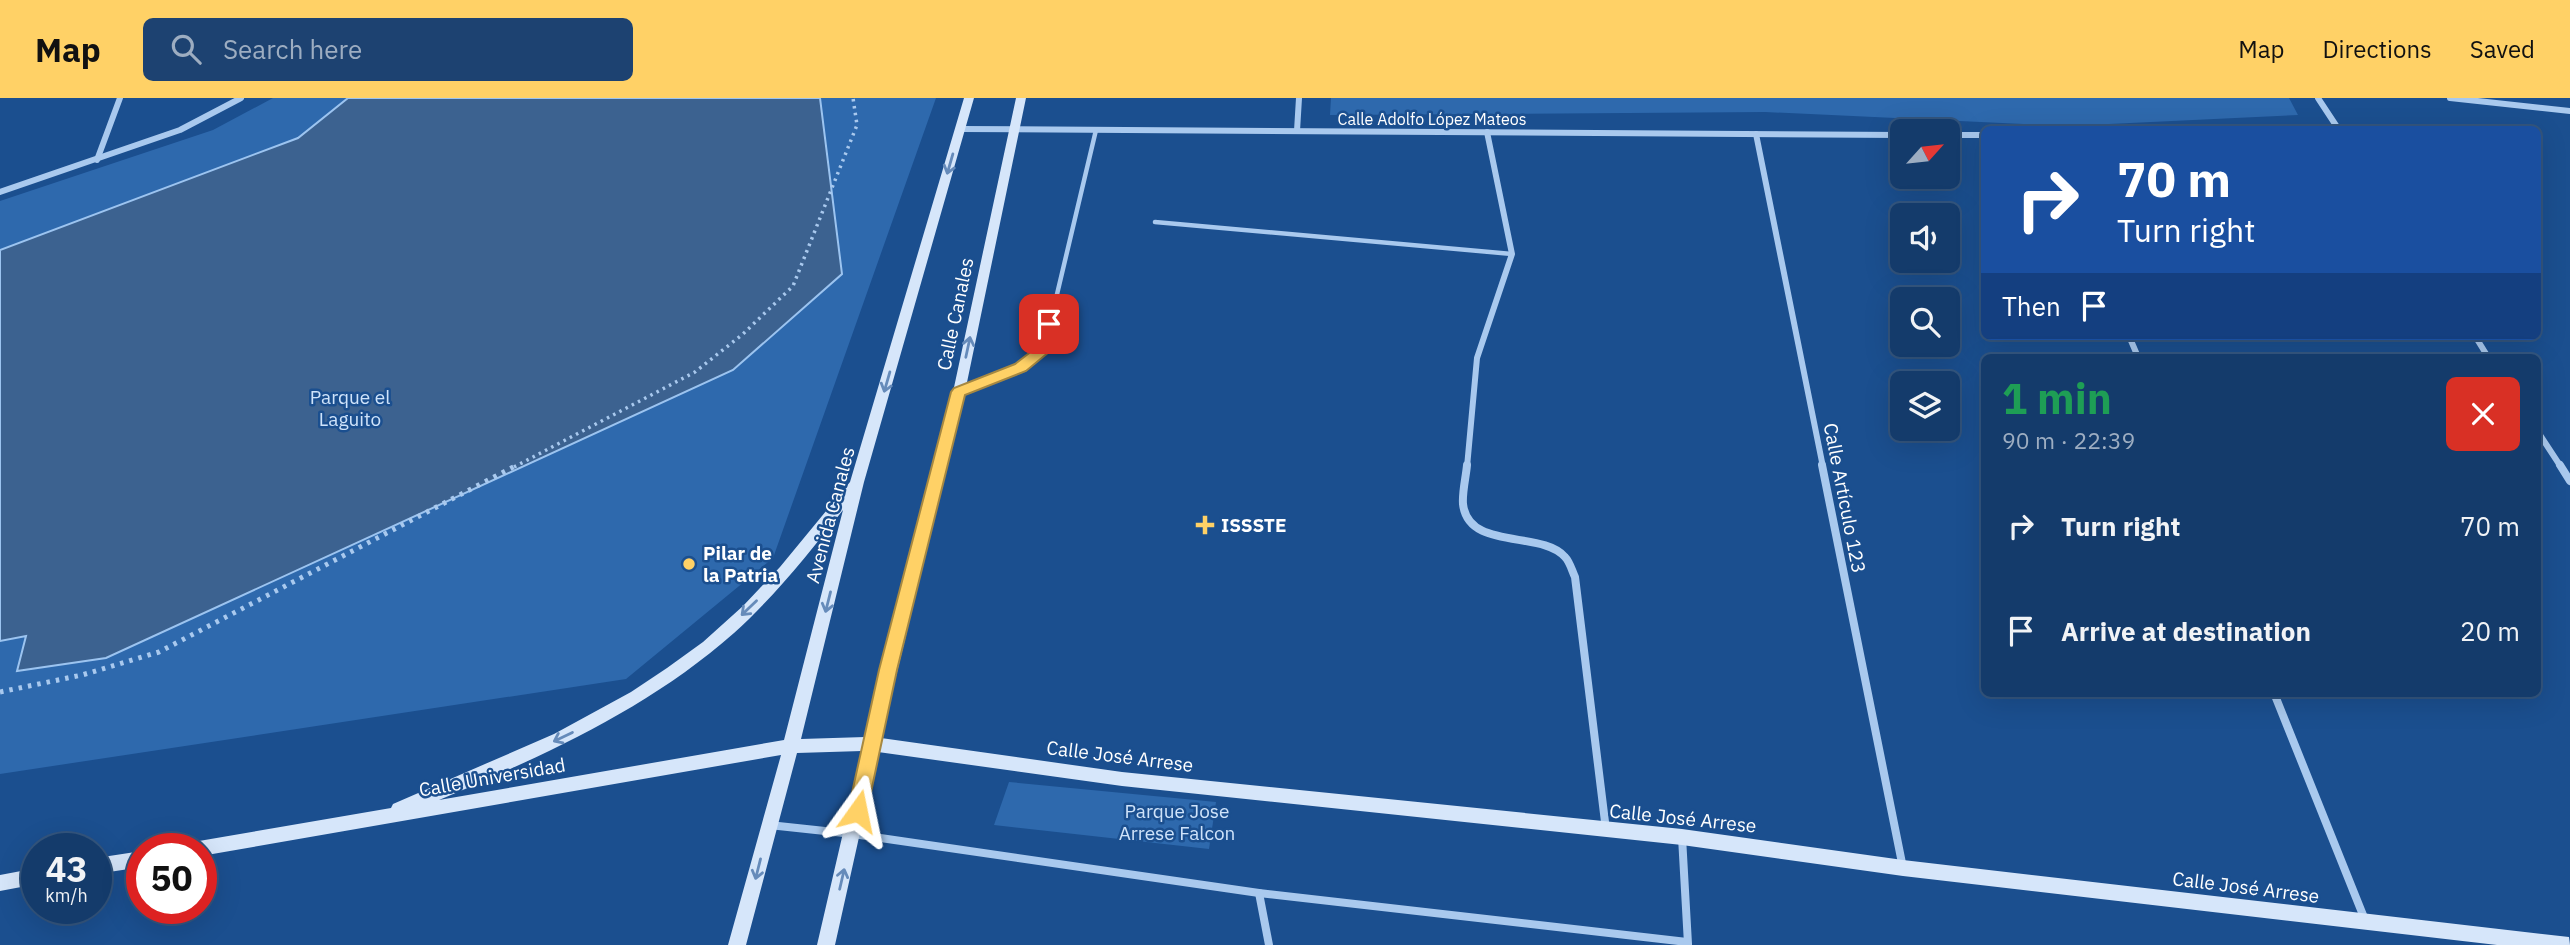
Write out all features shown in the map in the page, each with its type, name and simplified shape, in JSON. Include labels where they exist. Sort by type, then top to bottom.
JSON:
[{"type":"main road","name":"Avenida Canales","points":[[737,945],[791,747],[857,482],[969,98]]},
{"type":"main road","name":"Calle Canales","points":[[826,945],[888,670],[959,392],[1021,98]]},
{"type":"main road","points":[[375,819],[510,763],[611,713],[670,675],[710,645],[782,576],[857,482]]},
{"type":"main road","name":"Calle José Arrese","points":[[791,747],[872,744],[1122,779],[1682,837],[1903,868],[2569,945]]},
{"type":"main road","name":"Calle Universidad","points":[[217,846],[791,747]]},
{"type":"main road","points":[[0,883],[21,880]]},
{"type":"street","points":[[97,160],[120,98]]},
{"type":"street","points":[[0,192],[180,130],[241,98]]},
{"type":"street","points":[[1297,131],[1299,98]]},
{"type":"street","points":[[2318,98],[2336,126]]},
{"type":"street","points":[[2450,98],[2570,111]]},
{"type":"street","name":"Calle Adolfo López Mateos","points":[[961,129],[1890,135]]},
{"type":"street","points":[[1487,132],[1512,254],[1477,358],[1463,506],[1470,520],[1485,533],[1546,546],[1566,556],[1575,576],[1606,831]]},
{"type":"street","name":"Calle Artículo 123","points":[[1756,134],[1903,868]]},
{"type":"street","points":[[1960,135],[1981,135]]},
{"type":"street","points":[[2541,437],[2570,481]]},
{"type":"street","points":[[2276,697],[2366,922]]},
{"type":"street","points":[[768,825],[853,834],[1259,893],[1687,944],[1682,837]]},
{"type":"street","points":[[1259,893],[1269,945]]},
{"type":"lane","points":[[959,392],[1021,368],[1044,349],[1096,130]]},
{"type":"lane","points":[[1156,222],[1512,254]]},
{"type":"path","points":[[0,692],[82,675],[159,652],[695,372],[743,334],[793,286],[857,125],[852,98]]},
{"type":"green space","name":"Parque el Laguito","points":[[273,98],[936,98],[773,558],[626,679],[0,774],[0,201],[213,130]]},
{"type":"green space","points":[[1331,98],[2289,98],[2298,115],[2067,126],[1765,112],[1330,115]]},
{"type":"green space","name":"Parque Jose Arrese Falcon","points":[[1009,782],[1216,802],[1209,849],[994,825]]},
{"type":"shaded area","name":"Parque el Laguito","points":[[348,98],[820,98],[842,274],[733,370],[106,658],[17,671],[26,636],[0,641],[0,250],[298,138]]},
{"type":"place","name":"ISSSTE","points":[[1205,525]]},
{"type":"place","name":"Pilar de la Patria","points":[[689,564]]},
{"type":"route","points":[[858,811],[888,670],[959,392],[1021,368],[1044,349],[1049,324]]}]
